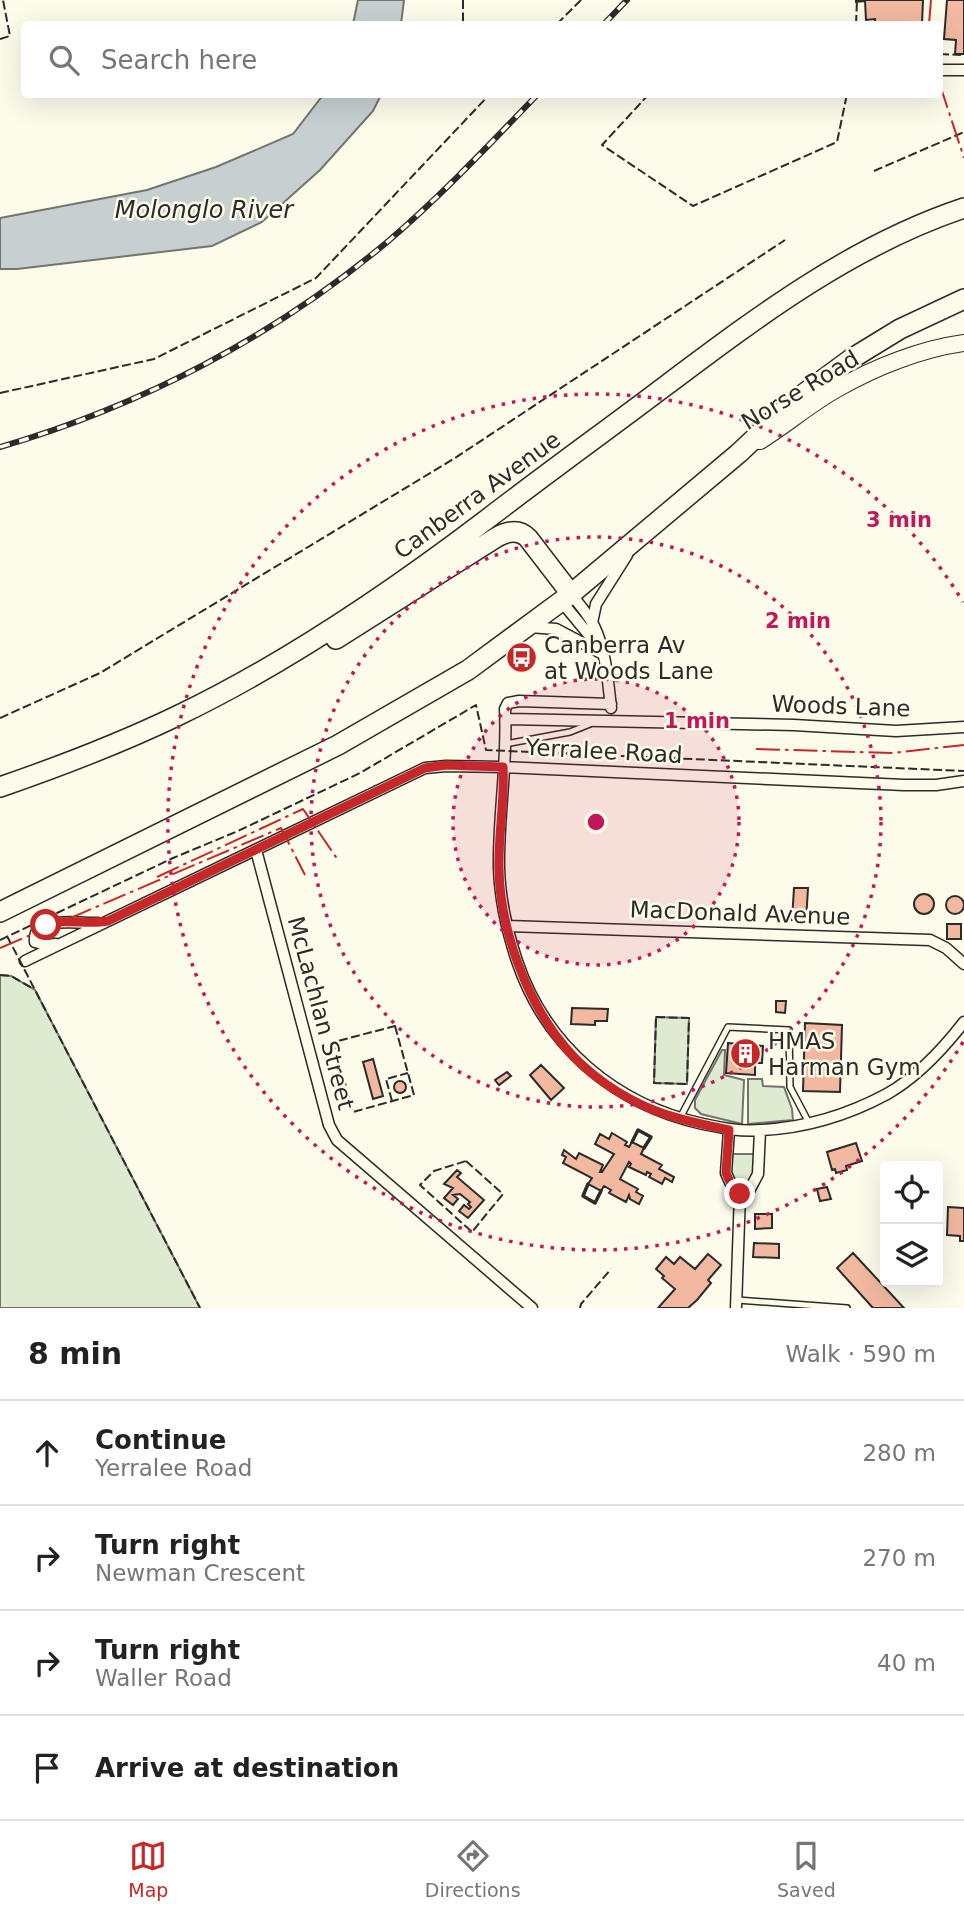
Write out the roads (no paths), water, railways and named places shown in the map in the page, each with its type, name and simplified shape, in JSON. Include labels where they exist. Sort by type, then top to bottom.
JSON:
[{"type":"highway","name":"Canberra Avenue","points":[[0,787],[73,761],[181,714],[241,682],[338,623],[411,574],[719,345],[811,281],[881,242],[964,208]]},
{"type":"highway","points":[[0,912],[338,745],[468,670],[528,627],[638,538],[739,453],[794,401],[851,359],[900,329],[964,299]]},
{"type":"highway","points":[[516,496],[512,513],[513,532],[522,548],[566,597]]},
{"type":"highway","points":[[181,714],[239,691],[310,654],[385,610],[497,537],[513,532]]},
{"type":"main road","name":"Norse Road","points":[[739,453],[780,429],[837,389],[861,377],[917,355],[964,343]]},
{"type":"street","points":[[943,70],[964,70]]},
{"type":"street","points":[[613,721],[602,652],[592,623],[593,612],[638,538]]},
{"type":"street","points":[[566,597],[592,623]]},
{"type":"street","points":[[566,597],[579,626],[602,652]]},
{"type":"street","points":[[528,627],[556,629],[602,652]]},
{"type":"street","points":[[611,704],[513,701],[506,707],[499,868],[507,926],[518,964],[532,994],[564,1046],[606,1083],[656,1111],[729,1130],[760,1131],[808,1123],[853,1110],[888,1093],[909,1079],[941,1049],[964,1022]]},
{"type":"street","name":"Woods Lane","points":[[506,719],[817,726],[896,731],[964,727]]},
{"type":"street","name":"Yerralee Road","points":[[25,961],[425,768],[446,765],[503,767],[892,785],[936,785],[964,781]]},
{"type":"street","name":"McLachlan Street","points":[[256,850],[329,1125],[337,1140],[532,1308]]},
{"type":"street","name":"Yerralee Road","points":[[62,943],[39,944],[35,942],[34,936],[38,930],[53,923],[108,921]]},
{"type":"street","name":"MacDonald Avenue","points":[[507,926],[930,940],[946,948],[964,964]]},
{"type":"street","points":[[729,1130],[726,1173],[734,1191],[740,1194],[749,1191],[758,1174],[760,1131]]},
{"type":"street","points":[[737,1304],[740,1194]]},
{"type":"lane","points":[[505,744],[573,731],[596,721]]},
{"type":"lane","points":[[680,1118],[728,1027],[789,1030],[790,1087],[808,1123]]},
{"type":"lane","points":[[737,1304],[847,1308]]},
{"type":"water","points":[[358,0],[404,0],[401,21],[354,21]]},
{"type":"water","name":"Molonglo River","points":[[321,98],[380,98],[373,111],[320,170],[262,222],[212,246],[0,269],[0,218],[147,190],[216,167],[293,134]]},
{"type":"railway","points":[[607,21],[627,0]]},
{"type":"railway","points":[[0,447],[104,411],[154,389],[204,365],[298,309],[386,243],[464,170],[534,98]]},
{"type":"place","name":"Canberra Av at Woods Lane","points":[[521,658]]},
{"type":"place","name":"HMAS Harman Gym","points":[[745,1054]]}]
